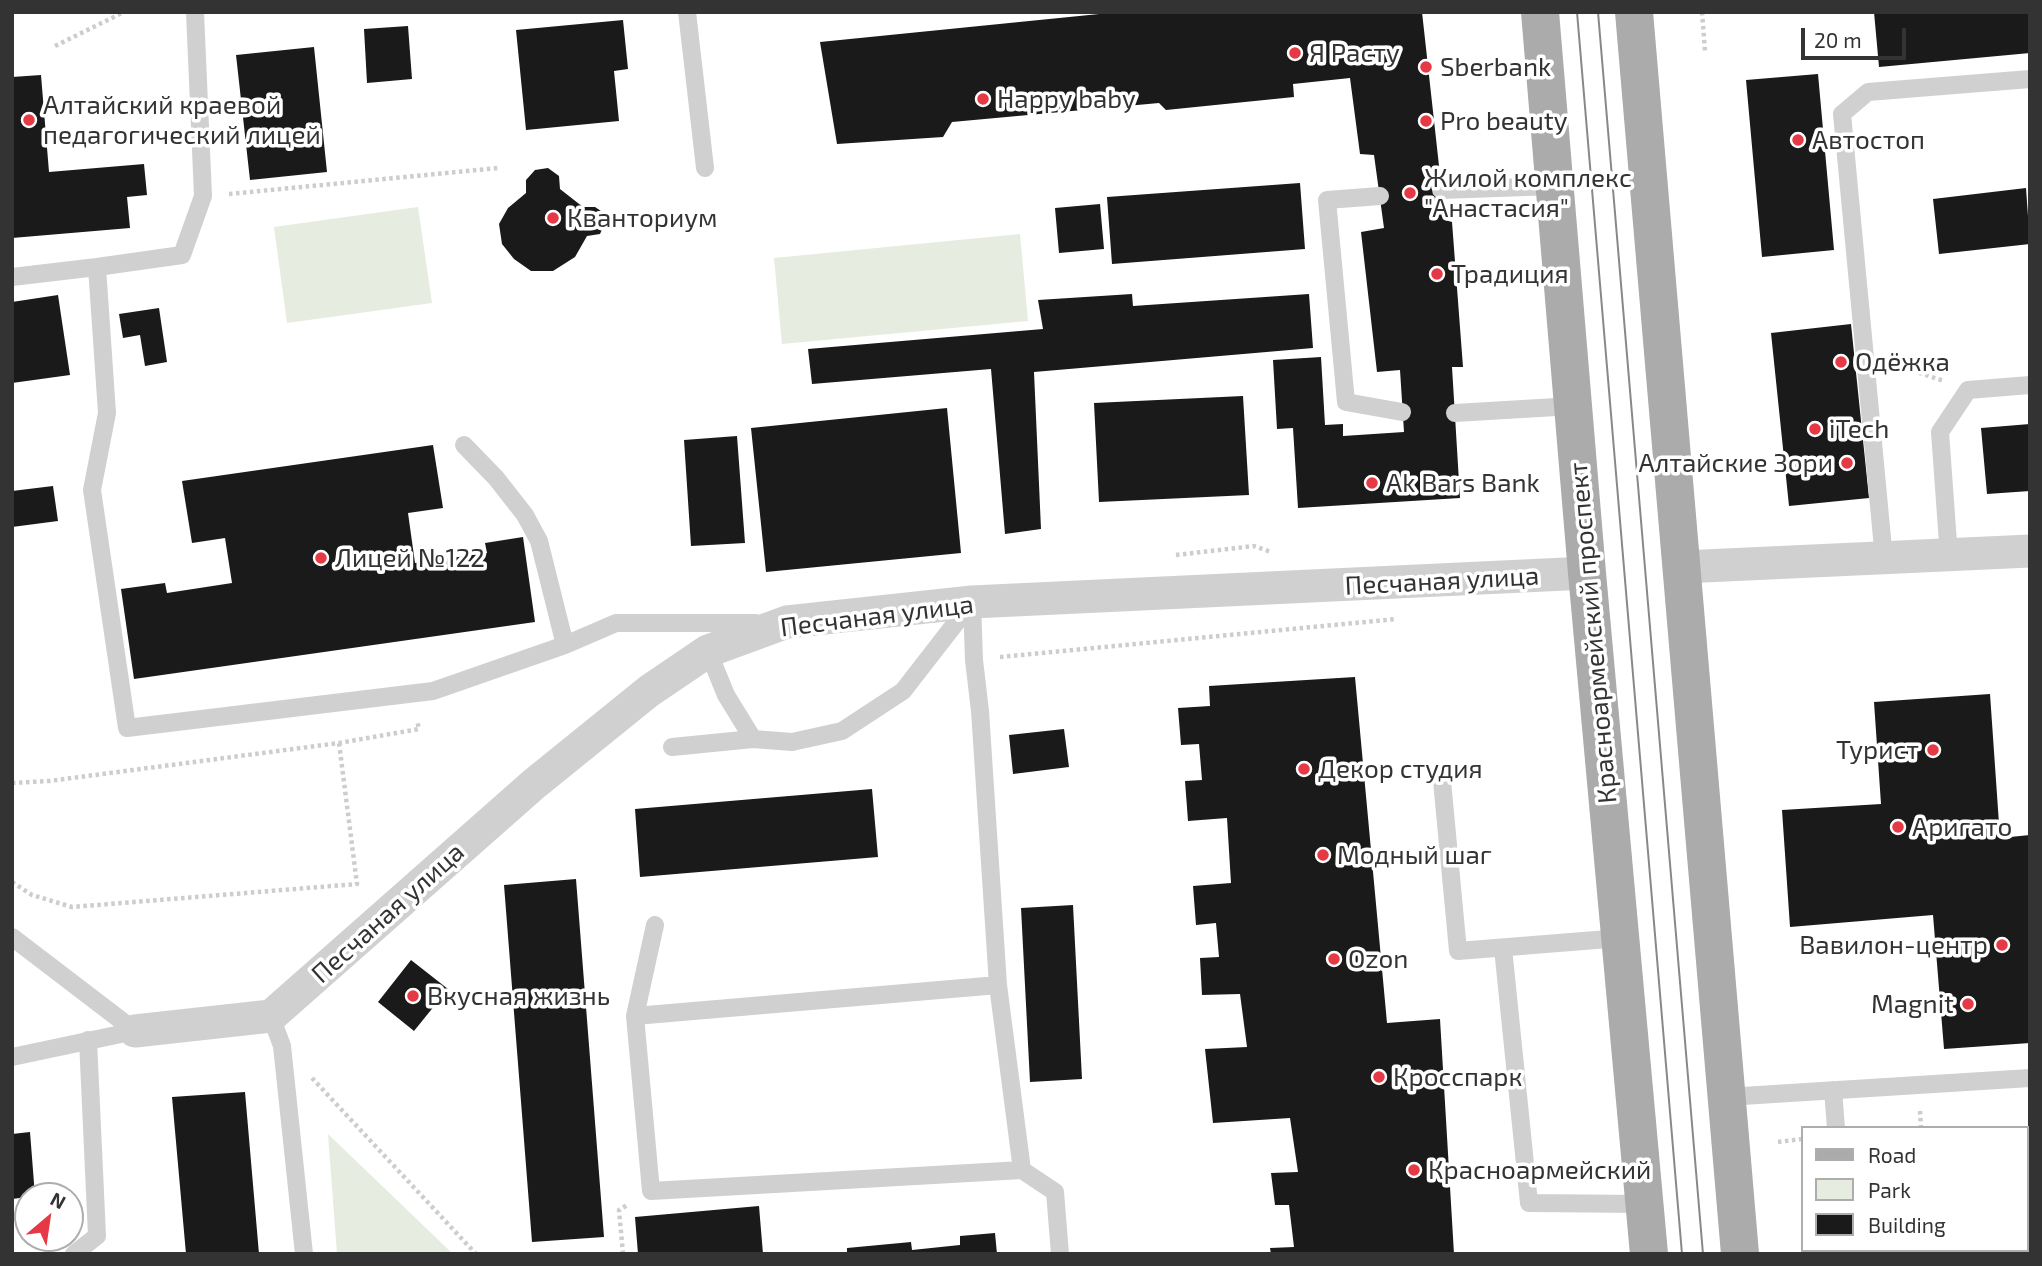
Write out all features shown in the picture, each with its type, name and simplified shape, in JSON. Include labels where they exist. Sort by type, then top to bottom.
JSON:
[{"type":"main road","name":"Красноармейский проспект","points":[[1540,12],[1587,573],[1649,1254]]},
{"type":"main road","points":[[1634,12],[1740,1254]]},
{"type":"street","points":[[1682,567],[1950,557],[2030,551]]},
{"type":"street","name":"Песчаная улица","points":[[277,1031],[534,783],[649,691],[708,651],[787,622],[972,602],[1587,573]]},
{"type":"street","points":[[135,1031],[277,1031]]},
{"type":"lane","points":[[12,277],[182,256],[203,196],[195,12]]},
{"type":"lane","points":[[687,12],[705,168]]},
{"type":"lane","points":[[1884,559],[1842,114],[1868,92],[2030,79]]},
{"type":"lane","points":[[1441,190],[1554,186]]},
{"type":"lane","points":[[1380,196],[1327,200],[1346,402],[1402,412]]},
{"type":"lane","points":[[97,267],[107,413],[92,490],[127,728],[433,691],[565,645],[616,623],[787,622]]},
{"type":"lane","points":[[1950,557],[1940,432],[1968,390],[2030,385]]},
{"type":"lane","points":[[1455,413],[1573,406]]},
{"type":"lane","points":[[464,444],[496,478],[525,515],[539,541],[565,645]]},
{"type":"lane","points":[[972,602],[998,985],[1022,1170]]},
{"type":"lane","points":[[672,747],[753,739],[792,742],[842,731],[903,691],[972,602]]},
{"type":"lane","points":[[708,651],[726,695],[753,739]]},
{"type":"lane","points":[[1442,780],[1458,951],[1621,938]]},
{"type":"lane","points":[[655,925],[635,1016],[651,1191],[1022,1170],[1055,1192],[1060,1254]]},
{"type":"lane","points":[[12,937],[135,1031]]},
{"type":"lane","points":[[1503,947],[1529,1203],[1645,1204]]},
{"type":"lane","points":[[635,1016],[998,985]]},
{"type":"lane","points":[[12,1057],[135,1031]]},
{"type":"lane","points":[[277,1031],[304,1254]]},
{"type":"lane","points":[[74,1254],[97,1236],[89,1040]]},
{"type":"lane","points":[[1726,1097],[2030,1078]]},
{"type":"lane","points":[[1833,1090],[1836,1126]]},
{"type":"path","points":[[55,46],[124,12]]},
{"type":"path","points":[[1702,12],[1705,51]]},
{"type":"path","points":[[203,196],[498,168]]},
{"type":"path","points":[[1865,355],[1968,390]]},
{"type":"path","points":[[974,660],[1402,619]]},
{"type":"path","points":[[12,783],[49,781],[339,743],[419,729],[413,695]]},
{"type":"path","points":[[12,882],[32,895],[72,907],[357,884],[339,743]]},
{"type":"path","points":[[277,1031],[476,1254]]},
{"type":"path","points":[[1778,1142],[1800,1139]]},
{"type":"path","points":[[623,1254],[619,1210],[651,1191]]},
{"type":"green space","points":[[418,207],[432,303],[287,323],[274,227]]},
{"type":"green space","points":[[1020,234],[1028,321],[782,344],[774,258]]},
{"type":"green space","points":[[328,1134],[453,1254],[337,1254]]},
{"type":"building","name":"Жилой комплекс \"Анастасия\"","points":[[1119,12],[1422,12],[1445,220],[1452,222],[1463,367],[1452,367],[1460,498],[1298,508],[1293,428],[1277,429],[1273,360],[1321,357],[1325,425],[1343,424],[1343,436],[1404,432],[1400,370],[1377,372],[1361,232],[1384,228],[1374,155],[1360,154],[1350,78],[1293,84],[1294,97],[1166,110],[1159,103],[952,122],[943,137],[837,144],[820,42]]},
{"type":"building","points":[[1874,12],[2030,12],[2030,53],[1879,67]]},
{"type":"building","points":[[623,20],[628,69],[614,71],[619,121],[526,130],[516,30]]},
{"type":"building","points":[[408,26],[412,79],[367,83],[364,29]]},
{"type":"building","points":[[314,47],[327,172],[250,180],[236,55]]},
{"type":"building","points":[[1818,74],[1834,250],[1762,257],[1746,80]]},
{"type":"building","name":"Алтайский краевой педагогический лицей","points":[[41,75],[49,172],[144,164],[147,195],[127,197],[130,228],[12,238],[12,77]]},
{"type":"building","name":"Кванториум","points":[[548,168],[559,176],[560,189],[583,207],[595,207],[604,213],[605,223],[600,234],[587,236],[575,257],[553,271],[531,271],[514,259],[502,244],[499,224],[508,208],[526,193],[526,180],[535,170]]},
{"type":"building","points":[[1300,183],[1305,249],[1112,264],[1107,197]]},
{"type":"building","points":[[2026,188],[2030,244],[1939,254],[1933,199]]},
{"type":"building","points":[[1100,204],[1104,249],[1059,253],[1055,208]]},
{"type":"building","points":[[1132,294],[1133,306],[1309,294],[1313,348],[1034,372],[1041,529],[1005,534],[991,369],[812,384],[808,349],[1043,329],[1038,300]]},
{"type":"building","points":[[58,295],[70,375],[12,383],[12,302]]},
{"type":"building","points":[[159,308],[167,362],[145,366],[140,335],[123,338],[119,314]]},
{"type":"building","points":[[1851,324],[1869,498],[1789,506],[1771,333]]},
{"type":"building","points":[[1243,396],[1249,495],[1099,502],[1094,403]]},
{"type":"building","points":[[947,408],[961,553],[766,572],[751,428]]},
{"type":"building","points":[[2030,424],[2030,491],[1987,494],[1981,428]]},
{"type":"building","points":[[737,436],[745,543],[691,546],[684,440]]},
{"type":"building","name":"Лицей №122","points":[[433,445],[443,508],[408,513],[415,563],[487,553],[485,543],[523,537],[535,622],[134,679],[121,589],[165,583],[167,593],[232,583],[225,538],[192,543],[182,481]]},
{"type":"building","points":[[53,486],[58,521],[12,527],[12,491]]},
{"type":"building","points":[[1355,677],[1387,1023],[1440,1019],[1454,1254],[1271,1254],[1270,1248],[1294,1247],[1289,1205],[1275,1205],[1271,1173],[1298,1172],[1290,1118],[1213,1123],[1205,1049],[1247,1047],[1240,994],[1202,995],[1200,958],[1219,957],[1216,923],[1196,925],[1193,886],[1231,883],[1227,818],[1188,821],[1185,781],[1202,780],[1199,744],[1181,745],[1178,708],[1210,706],[1209,686]]},
{"type":"building","points":[[1990,694],[2000,838],[2030,835],[2030,1043],[1944,1049],[1933,915],[1790,927],[1782,810],[1881,804],[1874,702]]},
{"type":"building","points":[[1064,729],[1069,767],[1013,774],[1009,735]]},
{"type":"building","points":[[872,789],[878,857],[640,877],[635,809]]},
{"type":"building","points":[[576,879],[604,1237],[532,1242],[504,885]]},
{"type":"building","points":[[1073,905],[1082,1079],[1030,1082],[1021,908]]},
{"type":"building","name":"Вкусная жизнь","points":[[411,960],[448,989],[414,1031],[378,1002]]},
{"type":"building","points":[[245,1092],[259,1254],[186,1254],[172,1097]]},
{"type":"building","points":[[30,1132],[34,1182],[14,1182],[12,1199],[12,1134]]},
{"type":"building","points":[[2028,1144],[2030,1254],[1952,1254],[2028,1252]]},
{"type":"building","points":[[759,1206],[763,1254],[638,1254],[635,1217]]},
{"type":"building","points":[[995,1233],[997,1254],[847,1254],[847,1248],[911,1242],[912,1250],[960,1245],[960,1236]]},
{"type":"tram line","points":[[1577,12],[1682,1254]]},
{"type":"tram line","points":[[1598,12],[1703,1254]]},
{"type":"place","name":"Я Расту","points":[[1295,53]]},
{"type":"place","name":"Sberbank","points":[[1426,67]]},
{"type":"place","name":"Happy baby","points":[[983,99]]},
{"type":"place","name":"Алтайский краевой педагогический лицей","points":[[29,120]]},
{"type":"place","name":"Pro beauty","points":[[1426,121]]},
{"type":"place","name":"Автостоп","points":[[1798,140]]},
{"type":"place","name":"Жилой комплекс \"Анастасия\"","points":[[1410,193]]},
{"type":"place","name":"Кванториум","points":[[553,218]]},
{"type":"place","name":"Традиция","points":[[1437,274]]},
{"type":"place","name":"Одёжка","points":[[1841,362]]},
{"type":"place","name":"iTech","points":[[1815,429]]},
{"type":"place","name":"Алтайские Зори","points":[[1847,463]]},
{"type":"place","name":"Ak Bars Bank","points":[[1372,483]]},
{"type":"place","name":"Лицей №122","points":[[321,558]]},
{"type":"place","name":"Турист","points":[[1933,750]]},
{"type":"place","name":"Декор студия","points":[[1304,769]]},
{"type":"place","name":"Аригато","points":[[1898,827]]},
{"type":"place","name":"Модный шаг","points":[[1323,855]]},
{"type":"place","name":"Вавилон-центр","points":[[2002,945]]},
{"type":"place","name":"Ozon","points":[[1334,959]]},
{"type":"place","name":"Вкусная жизнь","points":[[413,996]]},
{"type":"place","name":"Magnit","points":[[1968,1004]]},
{"type":"place","name":"Кросспарк","points":[[1379,1077]]},
{"type":"place","name":"Красноармейский","points":[[1414,1170]]}]
